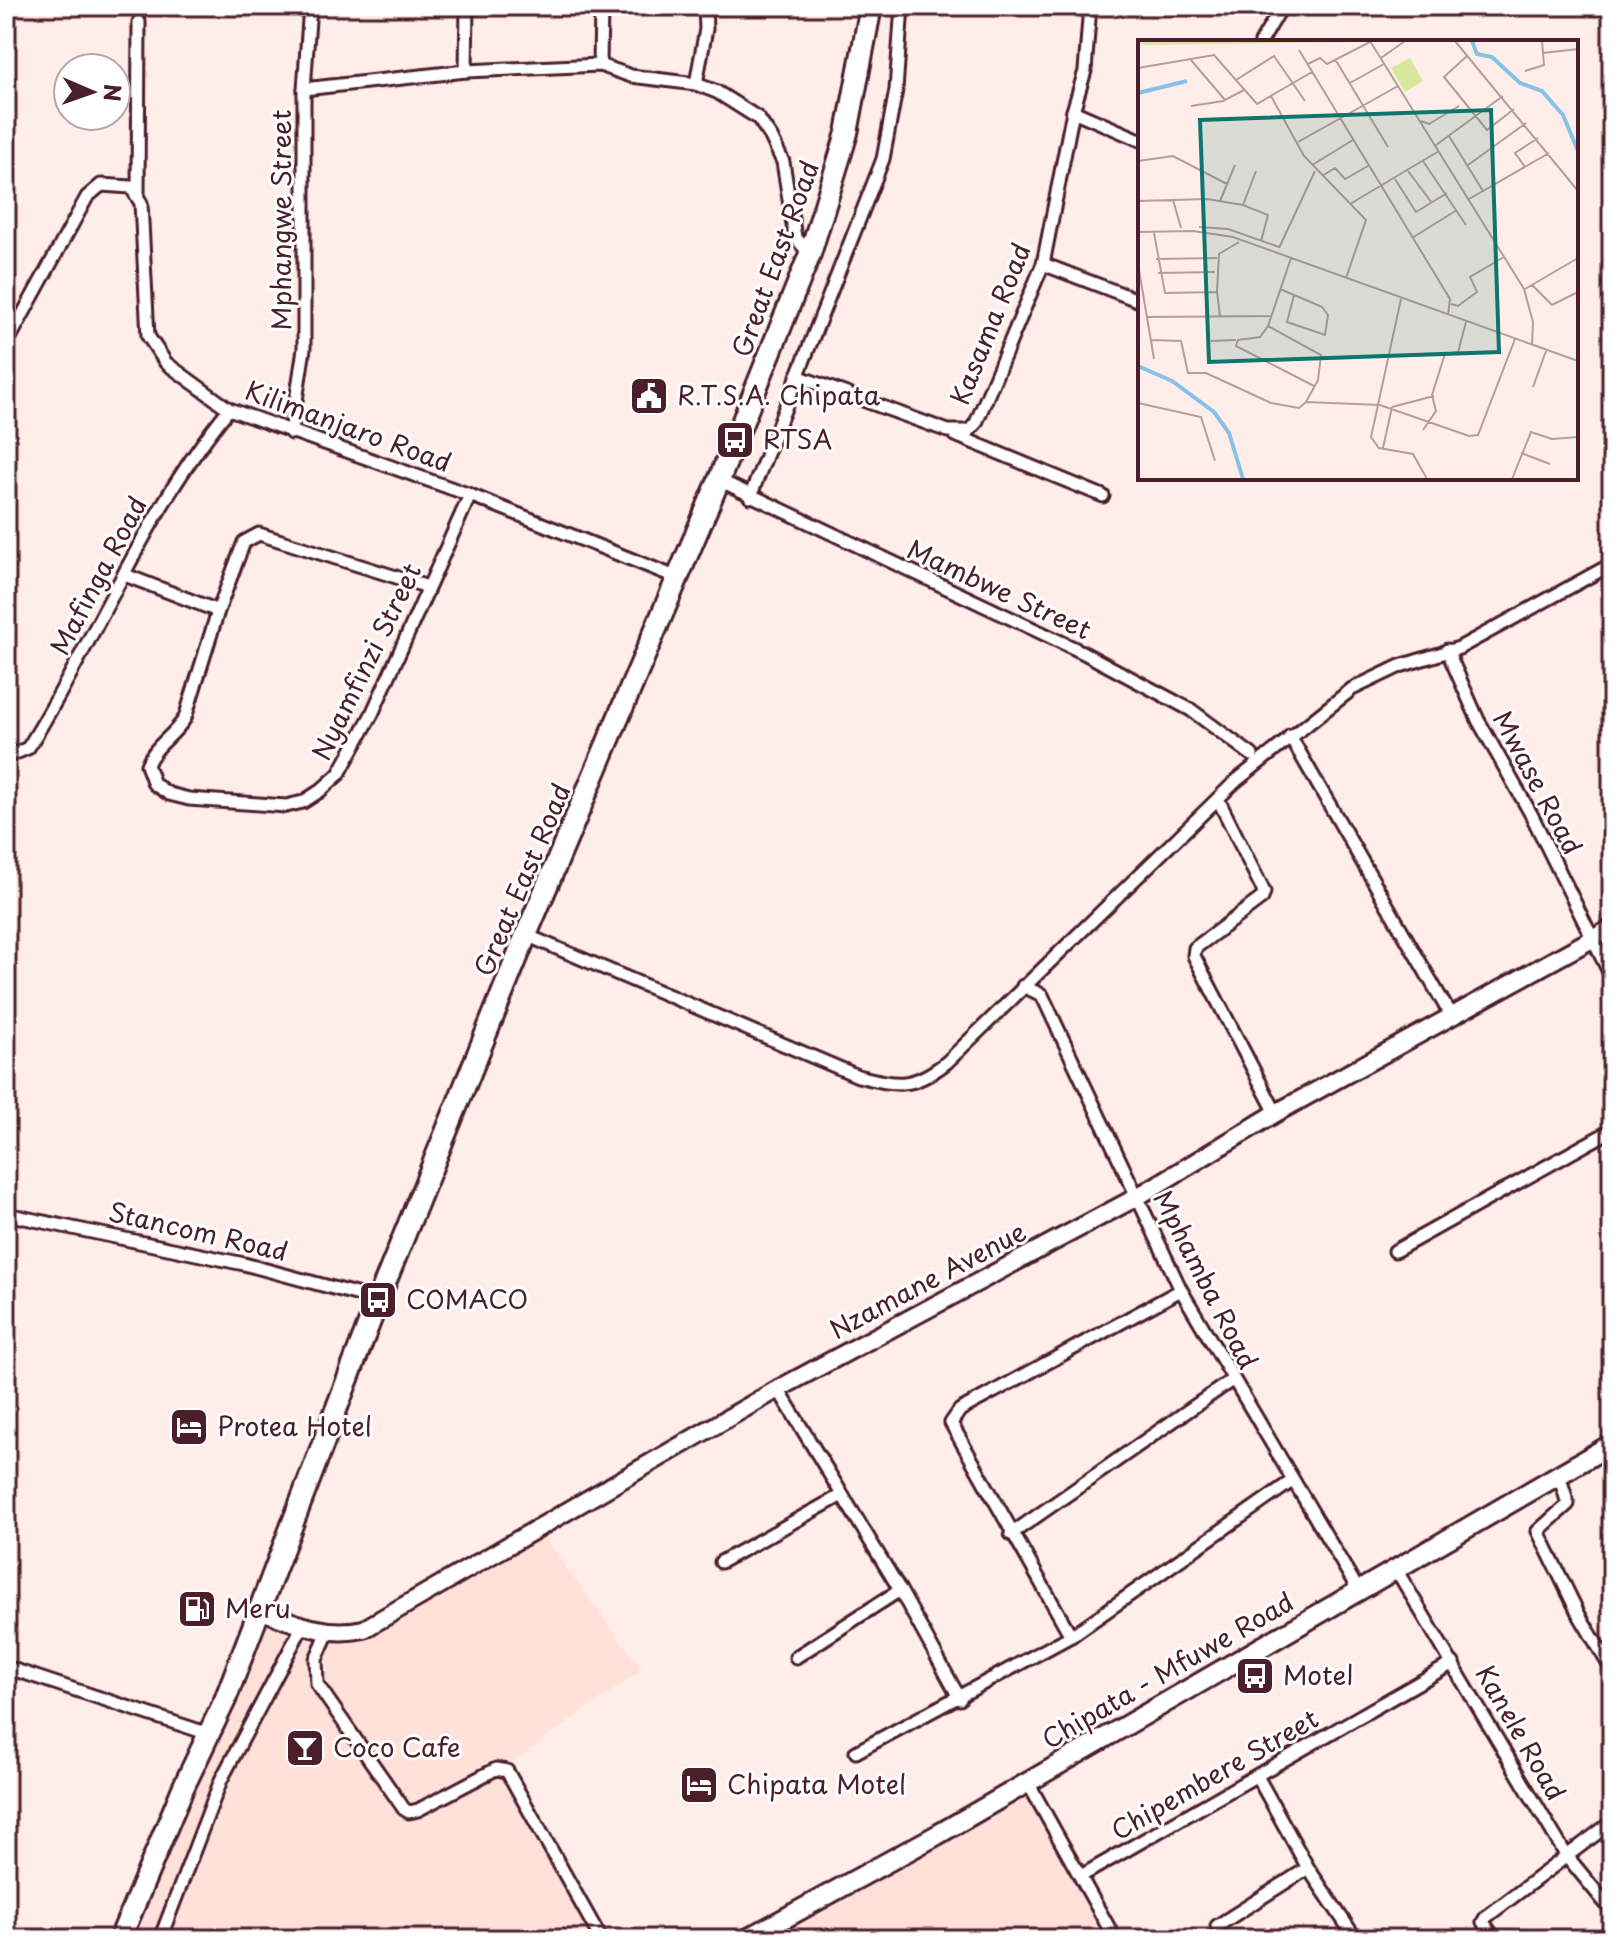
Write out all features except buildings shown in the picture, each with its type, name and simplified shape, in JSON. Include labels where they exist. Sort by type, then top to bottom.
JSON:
[{"type":"highway","name":"Great East Road","points":[[120,1939],[260,1610],[378,1300],[526,935],[719,480],[810,254],[847,133],[871,6]]},
{"type":"highway","name":"Great East Road","points":[[131,1939],[195,1765]]},
{"type":"main road","name":"Chipata - Mfuwe Road","points":[[747,1939],[1360,1593],[1612,1444]]},
{"type":"street","name":"Mphangwe Street","points":[[291,433],[304,349],[304,89],[310,6]]},
{"type":"street","points":[[466,71],[467,6]]},
{"type":"street","points":[[600,65],[601,6]]},
{"type":"street","points":[[696,84],[706,29],[705,6]]},
{"type":"street","points":[[750,497],[883,159],[896,90],[902,6]]},
{"type":"street","name":"Kasama Road","points":[[797,376],[948,431],[969,431],[976,423],[1043,264],[1073,111],[1085,71],[1090,6]]},
{"type":"street","points":[[1262,40],[1282,6]]},
{"type":"street","name":"Kilimanjaro Road","points":[[139,22],[139,198],[148,336],[166,363],[229,409],[470,495],[678,578]]},
{"type":"street","points":[[304,89],[466,71],[600,65],[631,76],[696,84],[758,118],[771,137],[783,162],[795,237],[810,254]]},
{"type":"street","points":[[1073,111],[1138,139]]},
{"type":"street","points":[[6,345],[93,190],[118,184],[139,198]]},
{"type":"street","points":[[1043,264],[1138,300]]},
{"type":"street","name":"Mafinga Road","points":[[6,757],[28,748],[125,575],[144,534],[193,453],[229,409]]},
{"type":"street","points":[[948,431],[1103,496]]},
{"type":"street","name":"Mambwe Street","points":[[719,480],[1082,652],[1191,710],[1252,755]]},
{"type":"street","name":"Nyamfinzi Street","points":[[218,611],[185,718],[177,731],[151,755],[147,765],[154,784],[169,794],[286,806],[303,802],[339,774],[372,714],[470,495]]},
{"type":"street","points":[[125,575],[218,611],[244,542],[259,534],[428,587]]},
{"type":"street","points":[[526,935],[858,1076],[889,1084],[911,1084],[926,1078],[1218,799],[1290,736],[1352,689],[1400,666],[1498,628],[1612,564]]},
{"type":"street","name":"Mwase Road","points":[[1447,650],[1478,720],[1531,814],[1612,978]]},
{"type":"street","points":[[1290,736],[1451,1016]]},
{"type":"street","points":[[1218,799],[1264,892],[1262,898],[1195,948],[1194,956],[1276,1113]]},
{"type":"street","name":"Nzamane Avenue","points":[[260,1610],[302,1627],[328,1632],[364,1629],[778,1389],[1137,1197],[1276,1113],[1612,928]]},
{"type":"street","name":"Mphamba Road","points":[[1023,986],[1042,995],[1181,1290],[1360,1593]]},
{"type":"street","points":[[1395,1251],[1612,1130]]},
{"type":"street","name":"Stancom Road","points":[[6,1214],[244,1264],[378,1300]]},
{"type":"street","points":[[1071,1636],[951,1423],[955,1415],[1181,1290]]},
{"type":"street","points":[[1011,1534],[1232,1380]]},
{"type":"street","points":[[778,1389],[900,1590],[960,1699]]},
{"type":"street","points":[[1559,1475],[1568,1504],[1538,1531],[1578,1613],[1612,1670]]},
{"type":"street","points":[[856,1752],[960,1699],[1071,1636],[1292,1481]]},
{"type":"street","points":[[721,1562],[842,1495]]},
{"type":"street","name":"Kanele Road","points":[[1397,1571],[1566,1855],[1612,1911]]},
{"type":"street","points":[[796,1657],[900,1590]]},
{"type":"street","points":[[160,1939],[221,1780],[302,1627]]},
{"type":"street","points":[[328,1632],[316,1659],[317,1684],[404,1809],[409,1812],[418,1810],[496,1769],[507,1771],[601,1939]]},
{"type":"street","name":"Chipembere Street","points":[[1081,1876],[1258,1778],[1453,1663]]},
{"type":"street","points":[[6,1667],[209,1734]]},
{"type":"street","points":[[1258,1778],[1308,1868],[1356,1939]]},
{"type":"street","points":[[1027,1781],[1115,1939]]},
{"type":"street","points":[[1495,1939],[1483,1922],[1486,1917],[1612,1822]]},
{"type":"street","points":[[1217,1926],[1308,1868]]},
{"type":"shaded area","points":[[538,1529],[642,1670],[502,1769],[600,1939],[130,1939],[260,1610],[364,1629]]},
{"type":"shaded area","points":[[1027,1781],[1111,1939],[746,1939]]},
{"type":"place","name":"R.T.S.A. Chipata","points":[[649,396]]},
{"type":"place","name":"RTSA","points":[[735,440]]},
{"type":"place","name":"COMACO","points":[[378,1300]]},
{"type":"place","name":"Protea Hotel","points":[[189,1427]]},
{"type":"place","name":"Meru","points":[[197,1609]]},
{"type":"place","name":"Motel","points":[[1255,1676]]},
{"type":"place","name":"Coco Cafe","points":[[305,1748]]},
{"type":"place","name":"Chipata Motel","points":[[699,1785]]}]
